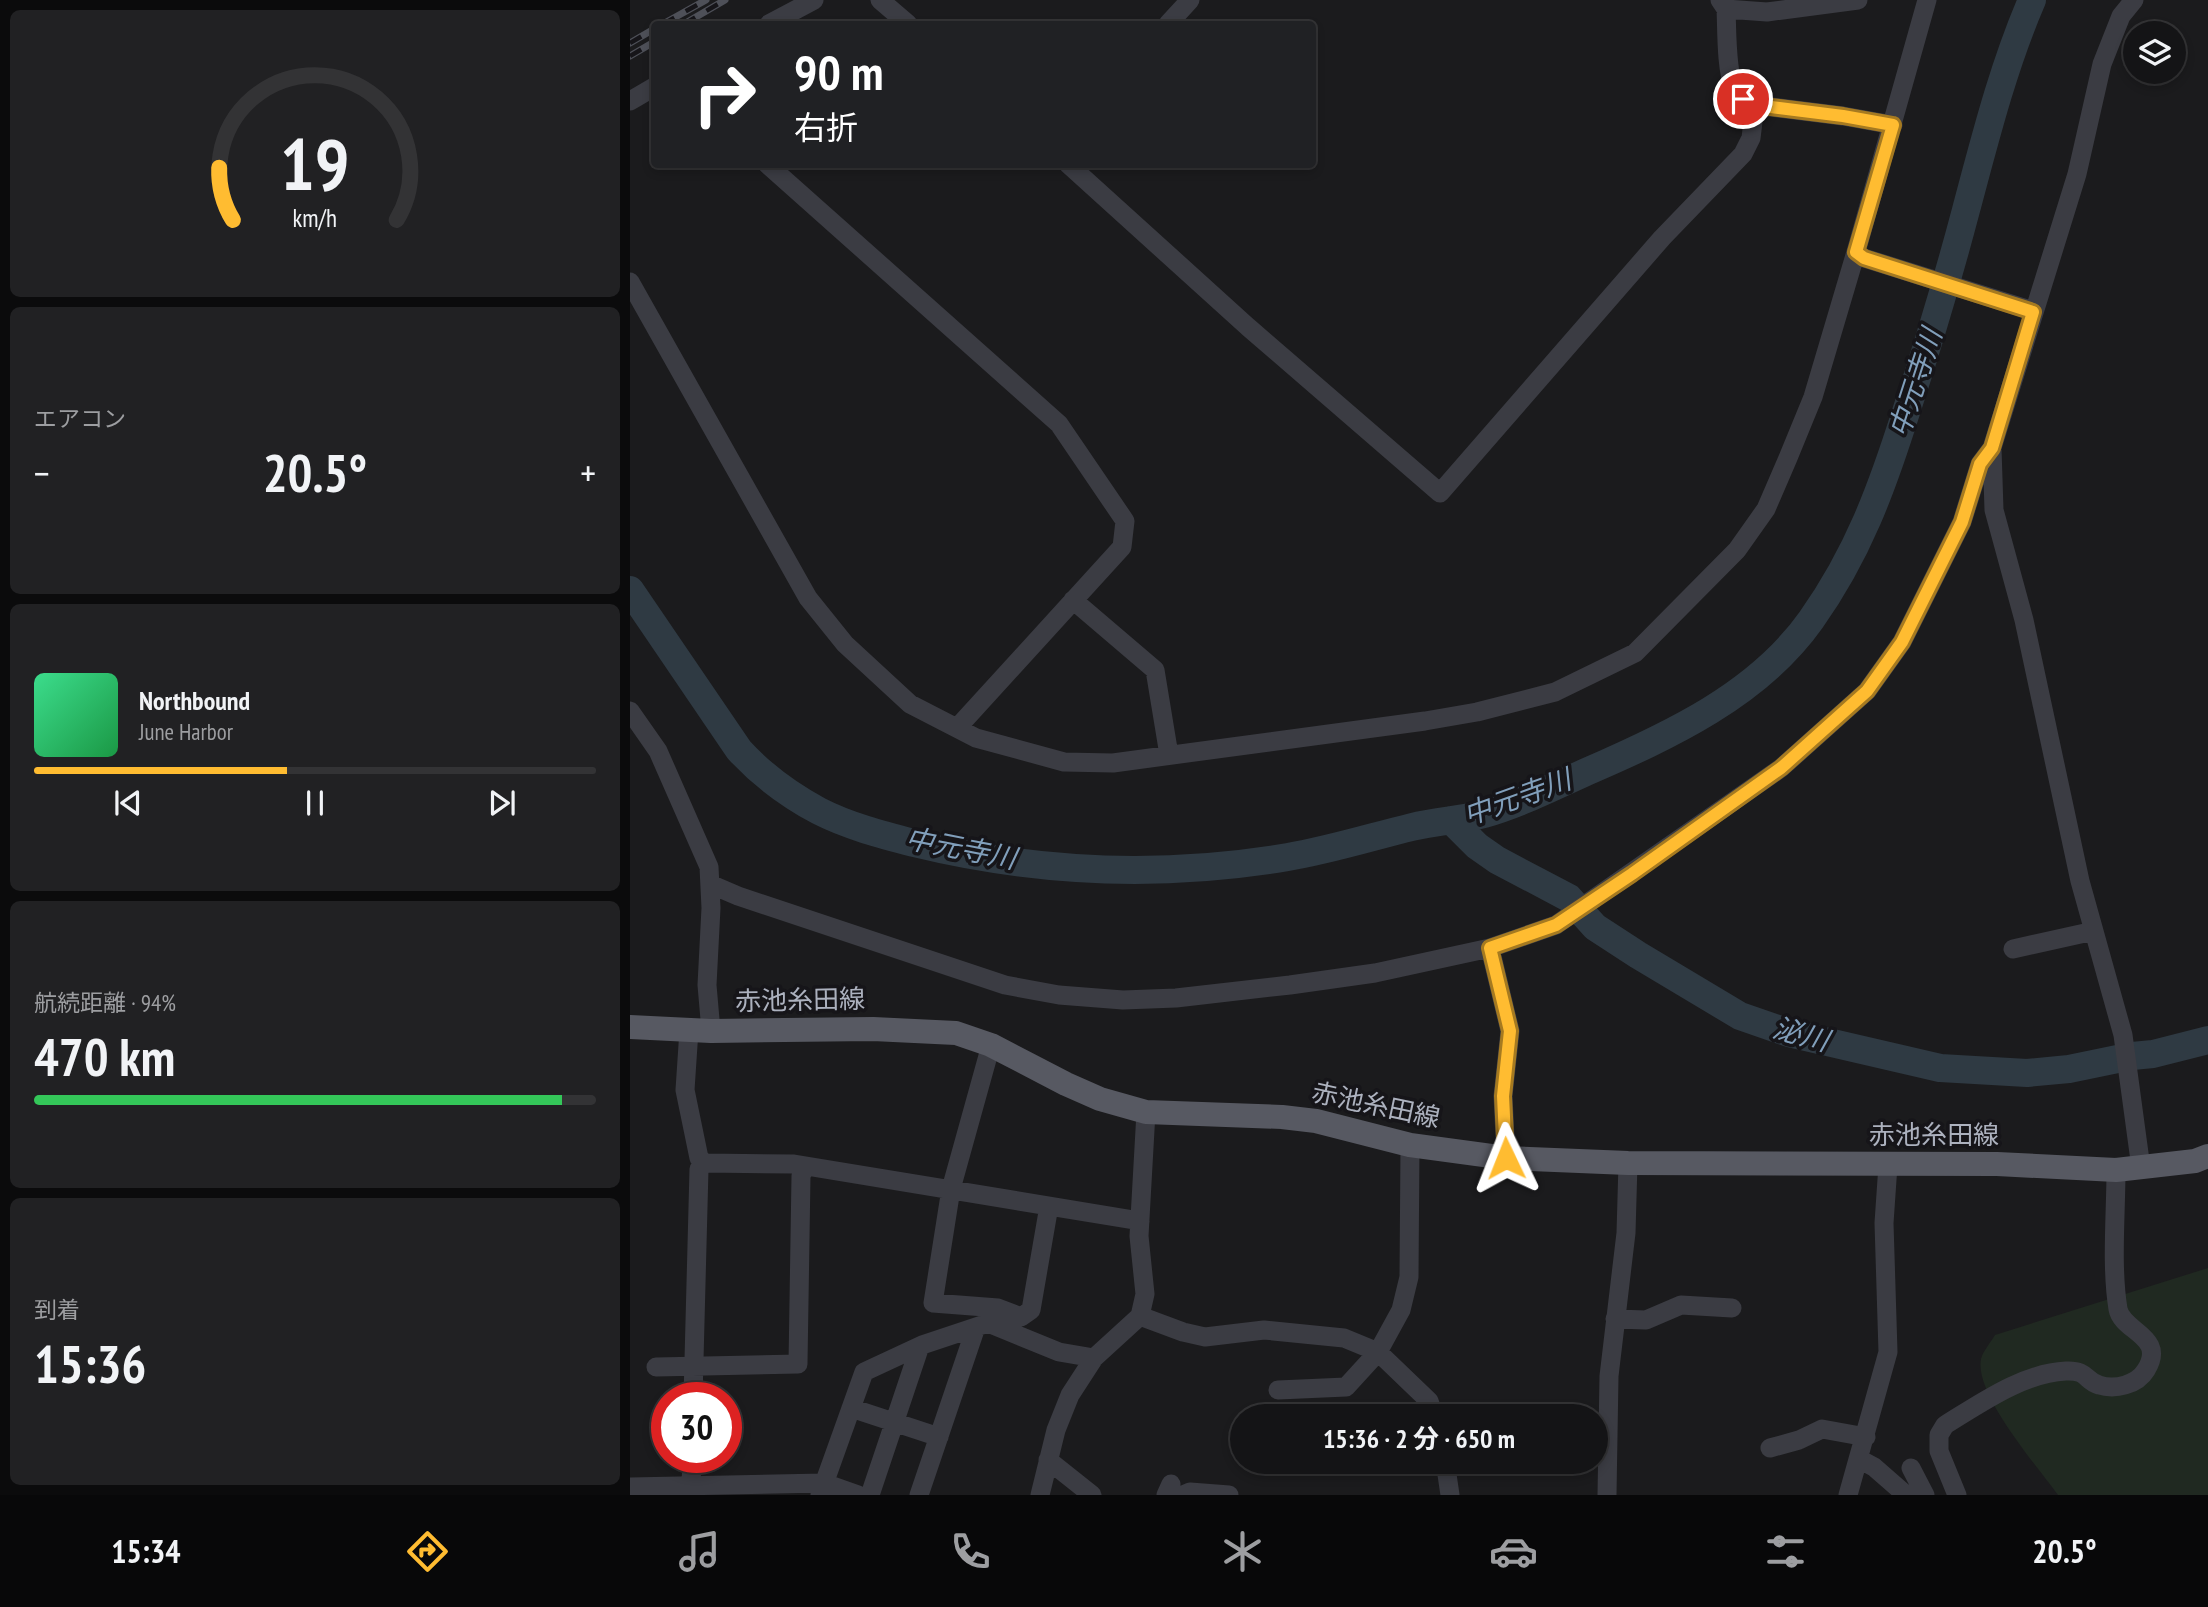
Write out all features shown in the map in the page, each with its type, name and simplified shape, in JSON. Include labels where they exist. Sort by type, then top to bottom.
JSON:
[{"type":"main road","name":"赤池糸田線","points":[[630,1027],[700,1031],[873,1029],[956,1033],[990,1045],[1066,1084],[1146,1112],[1305,1120],[1410,1145],[1506,1158],[1628,1163],[1997,1164],[2116,1170],[2195,1161],[2208,1156]]},
{"type":"street","points":[[775,21],[814,0]]},
{"type":"street","points":[[880,0],[904,21]]},
{"type":"street","points":[[1171,21],[1190,0]]},
{"type":"street","points":[[1858,0],[1767,12],[1723,4],[1734,90],[1755,105],[1893,125]]},
{"type":"street","points":[[632,287],[808,598],[845,645],[910,704],[976,738],[1064,762],[1113,762],[1477,712],[1555,692],[1635,653],[1737,550],[1766,509],[1813,397],[1860,255],[1927,0]]},
{"type":"street","points":[[2134,0],[2121,16],[2102,64],[2077,174],[2028,310],[1992,448],[1994,510],[2024,620],[2080,881],[2123,1035],[2141,1168]]},
{"type":"street","points":[[630,101],[651,89]]},
{"type":"street","points":[[1072,168],[1248,327],[1440,493],[1662,238],[1743,154],[1751,138],[1755,105]]},
{"type":"street","points":[[771,168],[1059,424],[1125,521],[1122,547],[957,728]]},
{"type":"street","points":[[1860,255],[2028,310]]},
{"type":"street","points":[[710,884],[738,896],[1004,985],[1059,995],[1123,1000],[1176,998],[1277,987],[1375,973],[1490,948],[1556,925],[1632,874],[1781,768],[1867,691],[1902,642],[1962,522],[1980,464],[1992,448]]},
{"type":"street","points":[[1073,600],[1155,670],[1169,755]]},
{"type":"street","points":[[630,711],[658,751],[709,867],[711,908],[707,985],[700,1031],[685,1090],[699,1158],[705,1163],[804,1166],[1140,1222]]},
{"type":"street","points":[[2014,949],[2094,931]]},
{"type":"street","points":[[1490,948],[1510,1031],[1503,1096],[1506,1158]]},
{"type":"street","points":[[990,1045],[951,1189],[933,1303],[998,1308],[1021,1317],[1031,1310],[1049,1206]]},
{"type":"street","points":[[1040,1495],[1056,1430],[1070,1395],[1094,1358],[1140,1316],[1145,1294],[1140,1222],[1146,1112]]},
{"type":"street","points":[[1278,1390],[1346,1387],[1378,1352],[1401,1310],[1409,1277],[1410,1145]]},
{"type":"street","points":[[694,1382],[699,1169],[705,1163]]},
{"type":"street","points":[[1607,1495],[1609,1377],[1626,1233],[1628,1163]]},
{"type":"street","points":[[1848,1495],[1888,1352],[1884,1223],[1888,1165]]},
{"type":"street","points":[[656,1367],[798,1364],[801,1176],[804,1166]]},
{"type":"street","points":[[1957,1495],[1939,1451],[1939,1435],[1945,1425],[2037,1375],[2083,1372],[2096,1385],[2115,1388],[2138,1380],[2147,1369],[2151,1354],[2146,1337],[2127,1324],[2119,1313],[2116,1281],[2116,1170]]},
{"type":"street","points":[[1615,1320],[1646,1320],[1681,1305],[1732,1308]]},
{"type":"street","points":[[1140,1316],[1182,1332],[1205,1337],[1264,1330],[1344,1338],[1378,1352],[1431,1404]]},
{"type":"street","points":[[822,1489],[863,1372],[920,1346],[988,1323],[1059,1352],[1094,1358]]},
{"type":"street","points":[[919,1495],[976,1327]]},
{"type":"street","points":[[870,1495],[920,1346]]},
{"type":"street","points":[[851,1408],[939,1437]]},
{"type":"street","points":[[1770,1448],[1799,1440],[1822,1429],[1866,1437]]},
{"type":"street","points":[[1859,1459],[1874,1467],[1906,1495]]},
{"type":"street","points":[[1048,1460],[1092,1495]]},
{"type":"street","points":[[1911,1468],[1925,1495]]},
{"type":"street","points":[[691,1473],[691,1485]]},
{"type":"street","points":[[1447,1474],[1450,1495]]},
{"type":"street","points":[[630,1487],[691,1485],[822,1489],[858,1495]]},
{"type":"street","points":[[1173,1491],[1229,1495]]},
{"type":"shaded area","points":[[2208,1268],[2208,1495],[2058,1495],[1997,1410],[1981,1374],[1983,1353],[1995,1335]]},
{"type":"waterway","name":"中元寺川","points":[[630,590],[739,750],[757,768],[776,784],[819,811],[866,830],[914,843],[1007,861],[1053,866],[1147,870],[1194,868],[1304,854],[1421,825],[1484,814],[1523,800],[1649,744],[1710,711],[1738,692],[1790,647],[1828,595],[1867,520],[1888,467],[1938,311],[2003,77],[2032,0]]},
{"type":"waterway","name":"泌川","points":[[1451,820],[1477,846],[1497,860],[1569,898],[1595,927],[1638,955],[1740,1016],[1789,1033],[1940,1068],[2027,1073],[2069,1069],[2153,1054],[2208,1040]]},
{"type":"railway","points":[[668,21],[706,0]]},
{"type":"railway","points":[[689,21],[725,0]]},
{"type":"railway","points":[[630,43],[651,31]]},
{"type":"railway","points":[[630,56],[651,44]]},
{"type":"route","points":[[1506,1158],[1503,1096],[1510,1031],[1490,948],[1556,925],[1632,874],[1781,768],[1867,691],[1902,642],[1962,522],[1980,464],[1992,448],[2033,312],[1864,258],[1856,252],[1893,125],[1755,105],[1743,99]]}]
